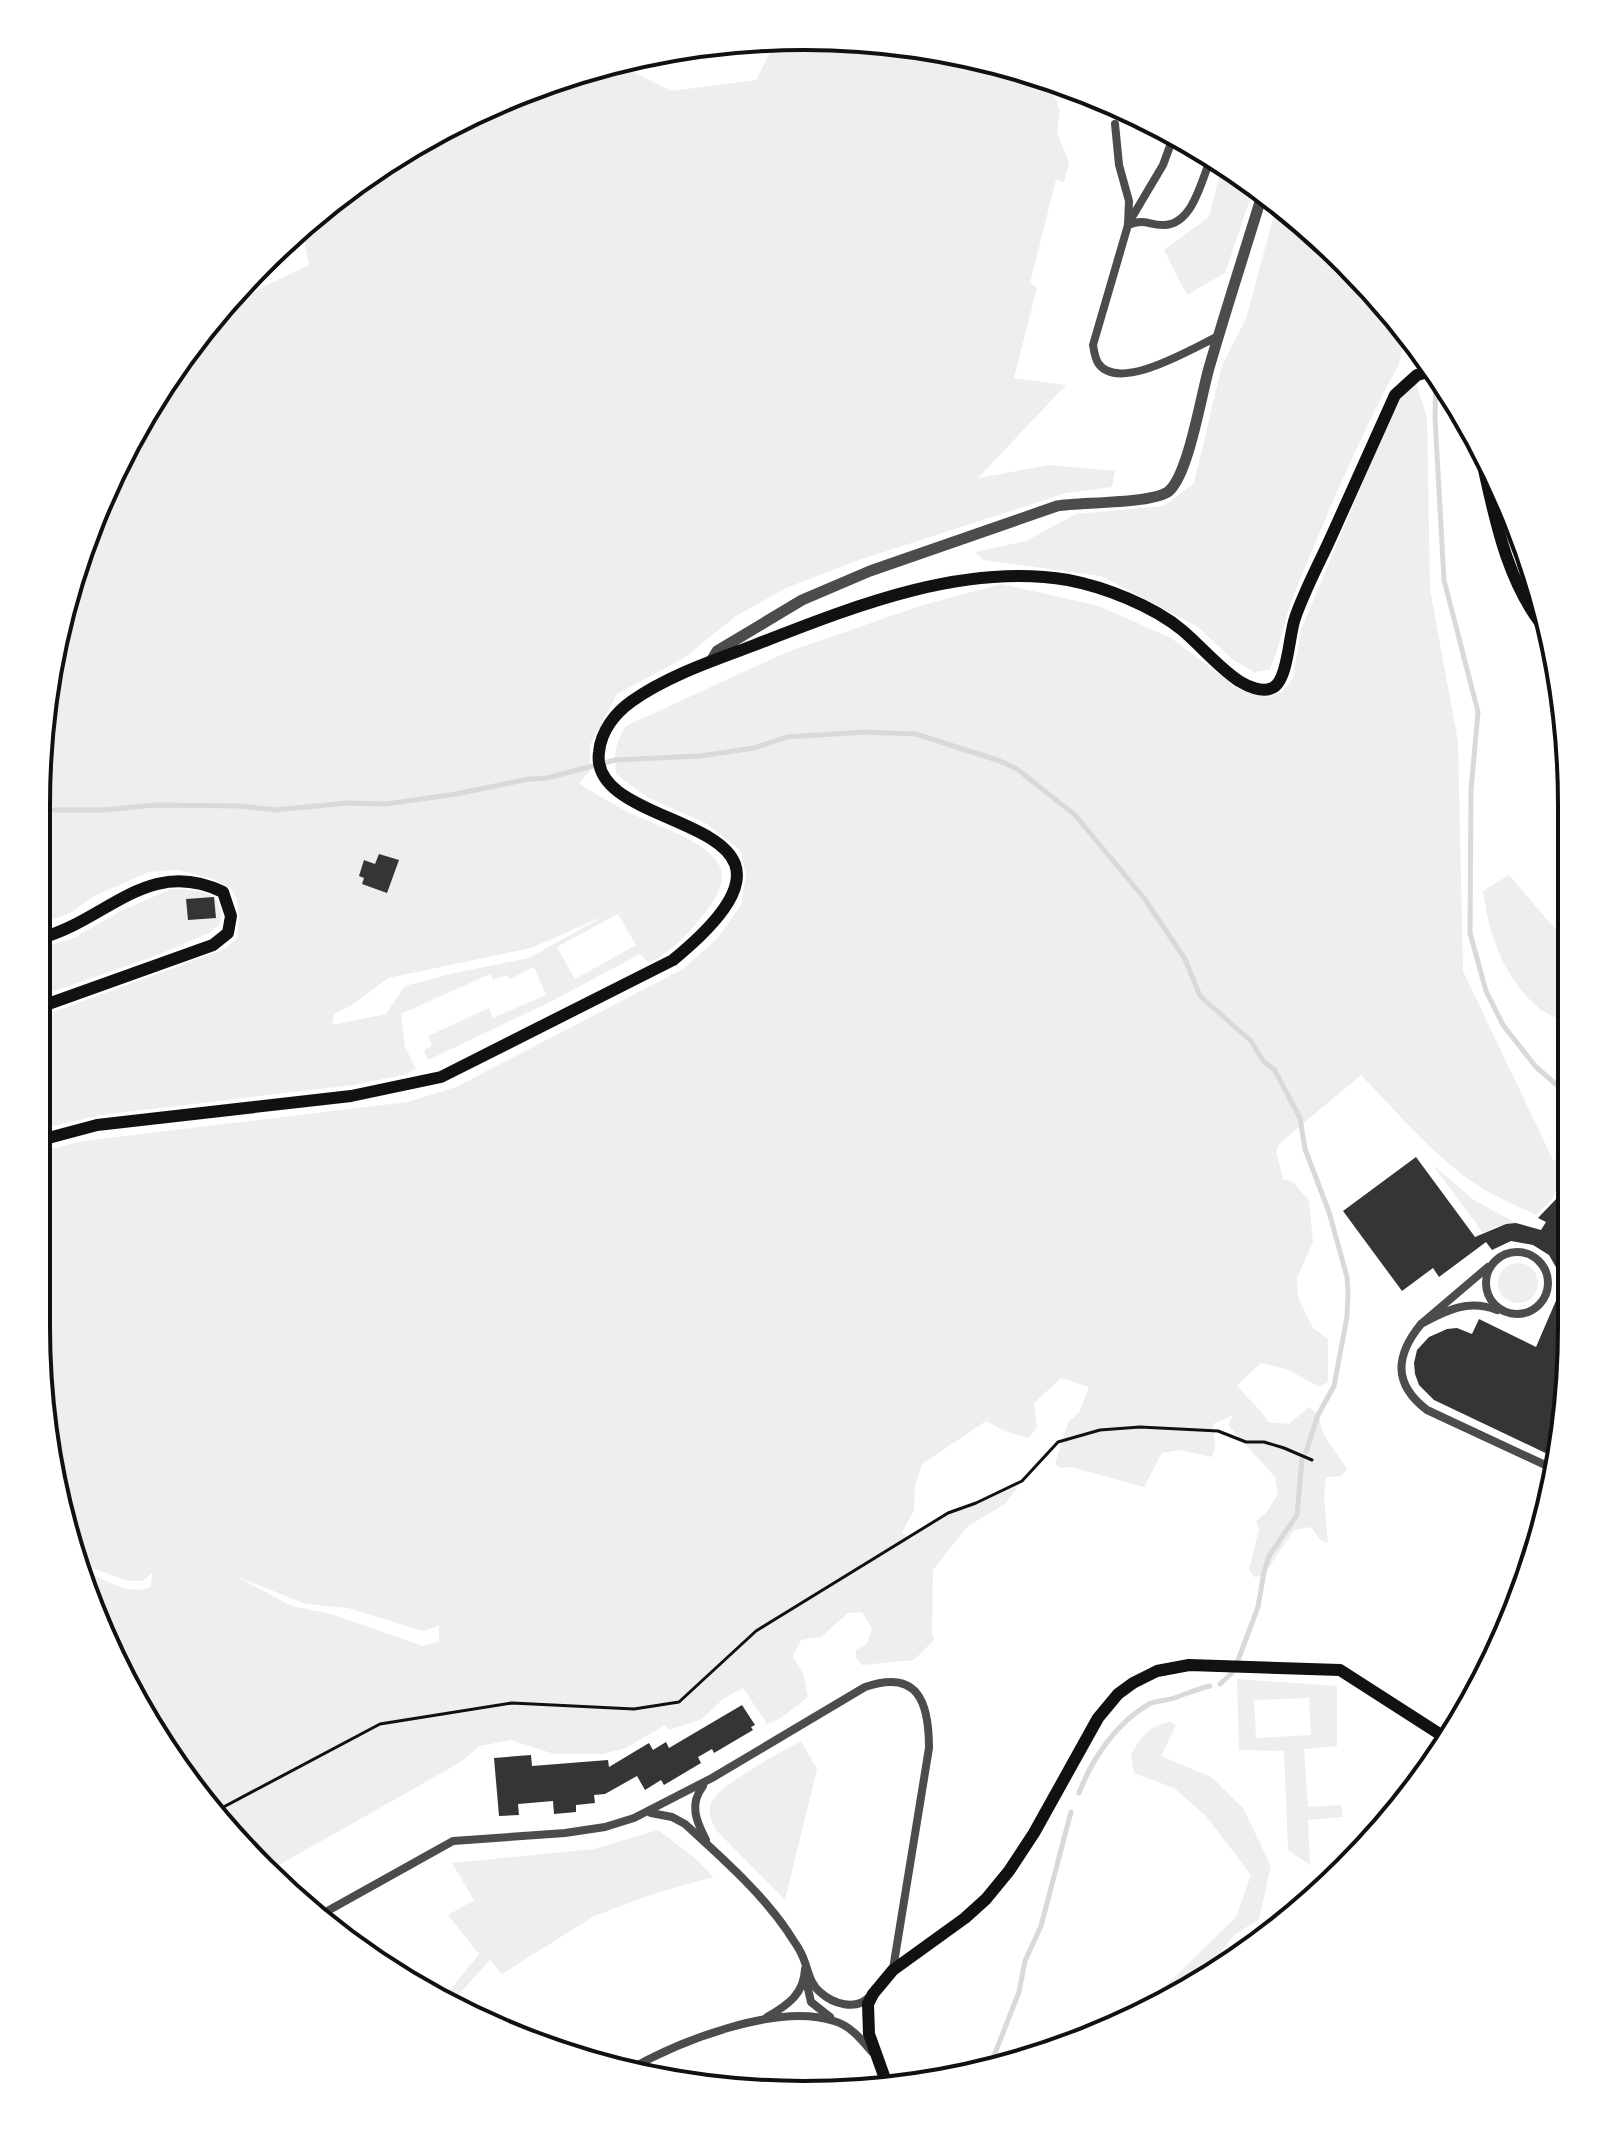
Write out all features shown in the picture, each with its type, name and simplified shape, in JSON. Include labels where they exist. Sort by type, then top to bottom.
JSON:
[{"type":"main road","points":[[50,1138],[97,1125],[351,1096],[441,1077],[673,960],[718,919],[731,899],[736,885],[734,863],[713,840],[629,799],[613,787],[599,765],[598,755],[606,728],[631,702],[711,661],[818,620],[915,590],[981,577],[1052,579],[1106,588],[1179,627],[1240,682],[1261,690],[1274,688],[1283,673],[1294,619],[1395,395],[1423,374]]},
{"type":"main road","points":[[1492,497],[1516,582],[1533,613]]},
{"type":"main road","points":[[50,934],[73,926],[145,886],[162,883],[195,883],[223,892],[231,916],[228,933],[213,945],[50,1003]]},
{"type":"main road","points":[[884,2077],[875,2056],[867,2020],[868,2004],[873,1994],[893,1970],[965,1918],[1009,1871],[1034,1833],[1098,1718],[1118,1694],[1157,1671],[1189,1665],[1340,1670],[1439,1733]]},
{"type":"street","points":[[1115,124],[1119,165],[1129,201],[1128,225],[1093,345],[1097,361],[1104,369],[1121,374],[1145,370],[1220,336]]},
{"type":"street","points":[[1128,225],[1163,165],[1170,145]]},
{"type":"street","points":[[1128,225],[1139,220],[1160,226],[1175,224],[1189,210],[1207,167]]},
{"type":"street","points":[[711,661],[717,651],[802,600],[870,571],[1057,506],[1150,499],[1169,491],[1181,473],[1260,204]]},
{"type":"street","points":[[1421,1324],[1448,1310],[1469,1304],[1483,1304],[1506,1313],[1526,1314],[1543,1302],[1547,1293],[1547,1272],[1533,1257],[1524,1253],[1513,1252],[1495,1261],[1421,1324],[1407,1342],[1401,1357],[1405,1387],[1412,1399],[1427,1410],[1545,1465]]},
{"type":"street","points":[[1495,1261],[1488,1271],[1487,1290],[1497,1307],[1506,1313]]},
{"type":"street","points":[[328,1911],[453,1841],[605,1827],[646,1813],[712,1778],[865,1687],[893,1680],[904,1683],[919,1694],[929,1730],[929,1748],[893,1970]]},
{"type":"street","points":[[712,1778],[697,1794],[694,1806],[696,1821],[716,1853]]},
{"type":"street","points":[[646,1813],[672,1817],[685,1824],[716,1853],[776,1916],[802,1954],[813,1984],[829,1999],[855,2006],[864,2003],[873,1994]]},
{"type":"street","points":[[760,2021],[798,1994],[804,1982],[805,1964]]},
{"type":"street","points":[[805,1964],[811,2002],[851,2029],[875,2056]]},
{"type":"street","points":[[642,2063],[680,2044],[760,2021],[801,2016],[836,2021]]},
{"type":"path","points":[[223,1807],[380,1724],[512,1703],[634,1709],[679,1702],[756,1631],[936,1520],[1022,1481],[1058,1442],[1100,1430],[1140,1427],[1218,1431],[1246,1442],[1264,1442],[1284,1448],[1312,1460]]},
{"type":"shaded area","points":[[771,51],[853,52],[951,64],[1053,92],[1060,110],[1057,132],[1069,163],[1064,182],[1056,180],[1030,283],[1037,288],[1014,378],[1066,385],[978,478],[1049,465],[1115,471],[1112,487],[1066,493],[856,561],[786,588],[736,616],[684,658],[617,694],[590,745],[590,771],[579,783],[622,809],[705,849],[715,859],[722,874],[719,890],[708,909],[682,939],[658,958],[649,963],[640,954],[550,1002],[428,1060],[424,1050],[432,1046],[428,1036],[489,1008],[493,1018],[546,995],[534,967],[510,979],[507,975],[493,980],[490,974],[401,1014],[405,1047],[416,1069],[404,1075],[353,1085],[101,1115],[50,1127],[50,1013],[225,949],[237,938],[237,899],[230,888],[213,879],[178,870],[149,872],[94,896],[72,912],[50,921],[52,755],[64,657],[90,562],[107,515],[151,427],[177,385],[250,294],[309,265],[304,240],[307,237],[385,177],[427,151],[515,107],[630,71],[671,91],[756,80]],"holes":[[[618,914],[636,945],[575,979],[557,947]],[[604,916],[529,958],[405,986],[386,1014],[332,1025],[334,1014],[352,1005],[388,978],[531,948]]]},
{"type":"shaded area","points":[[1220,175],[1251,197],[1225,273],[1187,295],[1164,250],[1209,217]]},
{"type":"shaded area","points":[[1274,215],[1337,271],[1403,346],[1399,364],[1357,449],[1306,565],[1269,670],[1254,672],[1232,659],[1198,627],[1101,576],[984,560],[975,552],[1026,541],[1076,514],[1164,506],[1194,483],[1222,365],[1246,319]]},
{"type":"shaded area","points":[[1416,382],[1427,418],[1430,589],[1458,742],[1463,971],[1553,1160],[1558,1162],[1558,1185],[1552,1199],[1536,1215],[1490,1193],[1450,1165],[1361,1075],[1280,1143],[1276,1151],[1283,1179],[1293,1182],[1309,1201],[1313,1242],[1297,1278],[1298,1297],[1313,1328],[1328,1339],[1328,1382],[1320,1387],[1286,1369],[1261,1363],[1237,1385],[1268,1422],[1289,1424],[1309,1407],[1318,1415],[1324,1435],[1347,1469],[1341,1476],[1326,1477],[1324,1497],[1328,1543],[1320,1540],[1311,1527],[1294,1530],[1263,1576],[1254,1577],[1249,1570],[1259,1529],[1256,1521],[1267,1512],[1278,1494],[1275,1477],[1228,1425],[1233,1415],[1213,1424],[1215,1446],[1212,1457],[1180,1450],[1162,1453],[1144,1487],[1071,1467],[1060,1468],[1055,1464],[1068,1422],[1079,1413],[1089,1387],[1061,1378],[1034,1403],[1037,1427],[1028,1438],[986,1421],[922,1464],[915,1486],[914,1510],[902,1532],[911,1539],[936,1520],[1022,1481],[1005,1504],[968,1526],[933,1570],[934,1640],[914,1660],[862,1665],[856,1658],[856,1650],[867,1644],[872,1629],[862,1612],[848,1613],[821,1637],[801,1640],[793,1656],[804,1676],[808,1697],[781,1718],[767,1724],[743,1688],[723,1699],[702,1719],[669,1730],[665,1725],[626,1748],[603,1754],[554,1754],[511,1740],[480,1746],[459,1763],[277,1866],[237,1824],[177,1746],[128,1660],[92,1574],[133,1590],[151,1587],[152,1573],[143,1581],[128,1581],[89,1567],[64,1474],[56,1425],[50,1327],[50,1149],[83,1141],[408,1102],[456,1087],[683,969],[716,940],[741,905],[746,875],[740,850],[707,824],[647,797],[616,774],[617,743],[626,726],[787,652],[923,605],[1002,584],[1099,606],[1171,638],[1242,691],[1267,697],[1282,692],[1293,678],[1301,630],[1401,394]],"holes":[[[233,1575],[306,1604],[348,1608],[423,1631],[439,1626],[439,1641],[423,1646],[331,1614],[292,1606]]]},
{"type":"shaded area","points":[[1509,875],[1558,932],[1558,1018],[1541,1010],[1512,978],[1490,928],[1483,891]]},
{"type":"shaded area","points":[[171,889],[208,894],[215,898],[221,913],[220,924],[209,933],[155,956],[50,992],[50,945],[74,938],[119,912]]},
{"type":"shaded area","points":[[1433,1165],[1474,1200],[1516,1223],[1483,1233]]},
{"type":"shaded area","points":[[1518,1263],[1532,1269],[1538,1283],[1532,1297],[1518,1303],[1504,1297],[1498,1283],[1504,1269]]},
{"type":"shaded area","points":[[1237,1679],[1337,1686],[1337,1746],[1304,1749],[1308,1807],[1341,1805],[1343,1817],[1308,1820],[1310,1865],[1288,1850],[1284,1751],[1239,1750]],"holes":[[[1309,1698],[1311,1735],[1256,1738],[1254,1700]]]},
{"type":"shaded area","points":[[1170,1722],[1176,1725],[1161,1756],[1211,1777],[1243,1808],[1271,1866],[1259,1919],[1233,1936],[1217,1958],[1161,1990],[1236,1917],[1251,1875],[1206,1816],[1174,1788],[1134,1773],[1131,1754],[1151,1729]]},
{"type":"shaded area","points":[[801,1741],[817,1769],[785,1900],[716,1830],[710,1806],[723,1789]]},
{"type":"shaded area","points":[[658,1830],[695,1858],[713,1877],[656,1893],[594,1916],[502,1974],[490,1960],[457,1996],[449,1991],[479,1954],[448,1915],[474,1900],[452,1863],[594,1849]]},
{"type":"building","points":[[379,854],[399,860],[387,893],[362,884],[364,878],[359,876],[364,860],[375,864]]},
{"type":"building","points":[[214,897],[216,918],[188,920],[186,899]]},
{"type":"building","points":[[1416,1157],[1475,1237],[1506,1224],[1516,1223],[1541,1230],[1546,1222],[1538,1218],[1558,1197],[1558,1271],[1549,1255],[1533,1245],[1511,1241],[1492,1250],[1486,1242],[1439,1277],[1433,1268],[1402,1291],[1343,1211]]},
{"type":"building","points":[[1558,1296],[1556,1376],[1547,1454],[1434,1400],[1419,1385],[1415,1374],[1417,1350],[1429,1337],[1457,1328],[1472,1334],[1479,1319],[1536,1347]]},
{"type":"building","points":[[742,1705],[755,1725],[751,1727],[753,1730],[714,1753],[712,1749],[698,1757],[701,1763],[664,1785],[661,1780],[645,1790],[637,1776],[605,1794],[594,1795],[595,1803],[576,1805],[576,1812],[554,1814],[553,1801],[518,1804],[519,1815],[499,1816],[494,1758],[531,1755],[532,1766],[608,1760],[609,1767],[649,1743],[653,1750],[666,1742],[669,1748]]},
{"type":"waterway","points":[[1436,392],[1444,580],[1478,712],[1471,790],[1470,933],[1486,991],[1503,1025],[1536,1067],[1558,1086]]},
{"type":"waterway","points":[[50,810],[104,810],[155,805],[240,806],[275,810],[347,803],[386,804],[547,778],[615,760],[700,756],[754,748],[787,737],[864,732],[916,734],[1017,769],[1075,815],[1144,898],[1185,959],[1200,996],[1251,1041],[1264,1062],[1274,1069],[1300,1118],[1305,1149],[1329,1212],[1347,1277],[1348,1292],[1347,1317],[1334,1386],[1318,1415],[1306,1452]]},
{"type":"waterway","points":[[1220,1684],[1234,1671],[1258,1607],[1269,1556],[1297,1515],[1302,1460]]},
{"type":"waterway","points":[[1079,1793],[1106,1743],[1137,1712],[1152,1703],[1210,1686]]},
{"type":"waterway","points":[[994,2056],[1019,1992],[1025,1961],[1041,1926],[1071,1812]]}]
